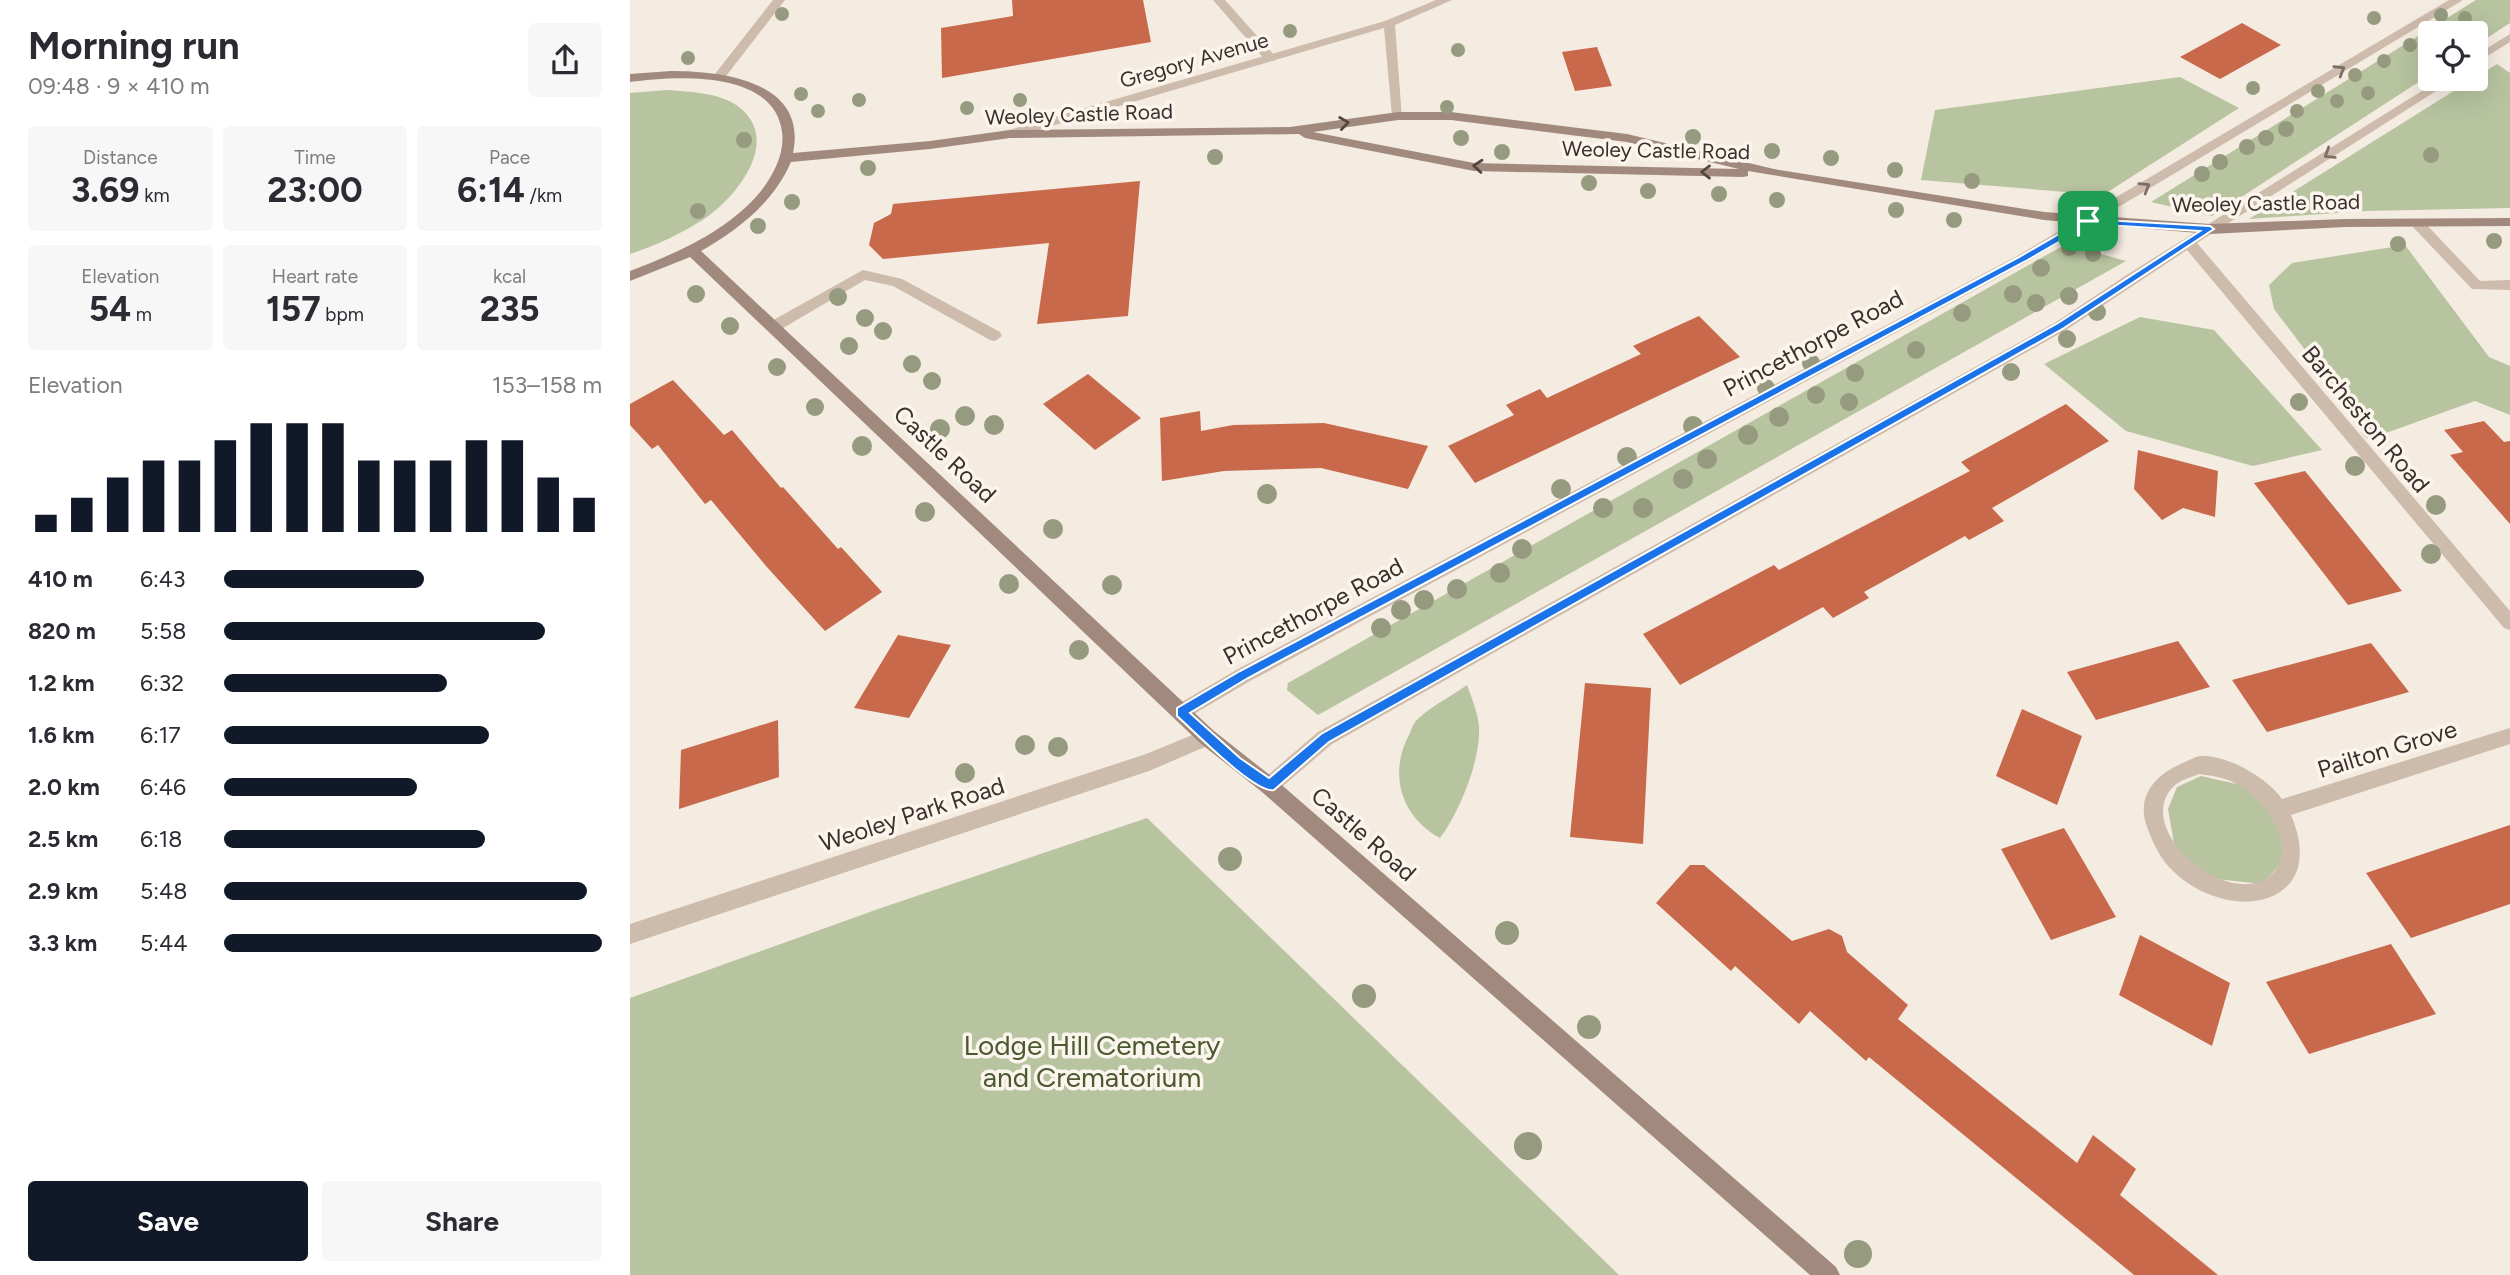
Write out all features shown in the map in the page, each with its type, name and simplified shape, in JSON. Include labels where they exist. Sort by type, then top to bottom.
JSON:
[{"type":"street","points":[[719,77],[779,0]]},
{"type":"street","points":[[1219,0],[1270,58]]},
{"type":"street","name":"Gregory Avenue","points":[[1010,134],[1389,23],[1446,0]]},
{"type":"street","name":"Princethorpe Road","points":[[1181,712],[1244,675],[2022,259],[2457,0]]},
{"type":"street","points":[[1389,23],[1398,116]]},
{"type":"street","points":[[2488,52],[2510,37]]},
{"type":"street","points":[[630,78],[687,74],[719,77],[748,85],[770,97],[785,114],[790,135],[786,158],[777,177],[758,201],[731,225],[691,250],[630,276]]},
{"type":"street","points":[[1269,786],[1325,738],[2061,326],[2430,91]]},
{"type":"street","name":"Weoley Castle Road","points":[[786,158],[930,145],[1010,134],[1290,131],[1398,116],[1451,116],[1627,138],[1774,173],[2088,221],[2210,229],[2510,222]]},
{"type":"street","name":"Weoley Castle Road","points":[[1290,131],[1475,167],[1604,172],[1774,173]]},
{"type":"street","points":[[2417,223],[2477,286],[2510,285]]},
{"type":"street","name":"Barcheston Road","points":[[2189,243],[2510,623]]},
{"type":"street","name":"Castle Road","points":[[691,250],[1207,737],[1269,786],[1828,1275]]},
{"type":"street","points":[[773,327],[863,275],[897,282],[995,336]]},
{"type":"street","name":"Pailton Grove","points":[[2280,809],[2510,736]]},
{"type":"street","name":"Weoley Park Road","points":[[630,934],[1149,762],[1207,737]]},
{"type":"street","points":[[2199,765],[2221,768],[2243,776],[2263,791],[2280,809],[2290,830],[2293,851],[2288,870],[2276,884],[2257,892],[2234,892],[2210,887],[2188,873],[2169,855],[2157,834],[2152,813],[2155,794],[2164,779],[2179,769],[2199,765]]},
{"type":"green space","points":[[2476,0],[2510,0],[2510,23],[2488,37],[2488,21],[2442,21]]},
{"type":"green space","points":[[2418,36],[2418,82],[2212,216],[2151,202]]},
{"type":"green space","points":[[2497,64],[2510,73],[2510,208],[2366,211],[2249,219],[2454,91],[2488,91],[2488,70]]},
{"type":"green space","points":[[2180,77],[2239,108],[2103,195],[1921,180],[1935,110]]},
{"type":"green space","points":[[667,90],[723,98],[739,107],[751,120],[756,135],[756,150],[742,181],[707,217],[660,243],[630,254],[630,93]]},
{"type":"green space","points":[[2066,244],[2126,261],[1318,715],[1287,690],[1288,683]]},
{"type":"green space","points":[[2405,245],[2489,357],[2510,366],[2510,415],[2475,401],[2372,438],[2274,309],[2269,285],[2292,263]]},
{"type":"green space","points":[[2140,317],[2214,330],[2322,450],[2253,466],[2126,431],[2044,364]]},
{"type":"green space","points":[[1467,685],[1475,706],[1479,740],[1467,786],[1440,838],[1415,818],[1407,805],[1399,778],[1400,763],[1403,748],[1417,720]]},
{"type":"green space","points":[[2201,776],[2250,787],[2275,811],[2285,859],[2262,884],[2207,878],[2175,849],[2168,809],[2177,787]]},
{"type":"green space","name":"Lodge Hill Cemetery and Crematorium","points":[[1147,818],[1619,1275],[630,1275],[630,998],[881,908]]},
{"type":"building","points":[[1012,0],[1143,0],[1151,42],[942,78],[941,28],[1013,16]]},
{"type":"building","points":[[2242,23],[2281,45],[2220,79],[2180,57]]},
{"type":"building","points":[[1597,47],[1612,86],[1575,91],[1562,52]]},
{"type":"building","points":[[1140,181],[1128,316],[1037,324],[1049,243],[883,259],[869,245],[874,223],[891,214],[893,204]]},
{"type":"building","points":[[1699,316],[1740,357],[1475,483],[1448,446],[1514,415],[1506,405],[1540,389],[1547,398],[1641,354],[1633,346]]},
{"type":"building","points":[[1088,374],[1141,418],[1095,450],[1043,404]]},
{"type":"building","points":[[673,380],[724,435],[732,430],[781,488],[783,487],[838,549],[841,547],[882,592],[825,631],[711,500],[705,504],[658,445],[652,449],[630,425],[630,404]]},
{"type":"building","points":[[2066,404],[2109,441],[1992,508],[2004,521],[1969,540],[1965,536],[1864,592],[1869,598],[1833,618],[1823,607],[1680,685],[1643,634],[1774,565],[1779,570],[1970,471],[1961,462]]},
{"type":"building","points":[[1200,411],[1201,431],[1233,425],[1324,423],[1428,446],[1408,489],[1321,468],[1224,471],[1162,481],[1160,418]]},
{"type":"building","points":[[2484,421],[2504,442],[2510,441],[2510,524],[2450,455],[2463,452],[2444,430]]},
{"type":"building","points":[[2138,450],[2218,471],[2215,517],[2183,508],[2162,520],[2134,489]]},
{"type":"building","points":[[2305,471],[2402,591],[2348,605],[2254,483]]},
{"type":"building","points":[[898,635],[951,645],[909,718],[854,708]]},
{"type":"building","points":[[2178,641],[2210,687],[2096,720],[2067,672]]},
{"type":"building","points":[[2371,643],[2409,692],[2267,732],[2232,680]]},
{"type":"building","points":[[1585,683],[1651,688],[1643,844],[1570,837]]},
{"type":"building","points":[[2022,709],[2082,736],[2057,805],[1996,776]]},
{"type":"building","points":[[778,720],[779,777],[679,809],[681,750]]},
{"type":"building","points":[[2510,825],[2510,904],[2411,938],[2366,873]]},
{"type":"building","points":[[2064,828],[2116,917],[2051,940],[2001,849]]},
{"type":"building","points":[[1690,865],[1704,865],[1792,941],[1829,929],[1842,936],[1847,952],[1908,1005],[1898,1019],[2077,1163],[2093,1135],[2136,1169],[2120,1195],[2218,1275],[2134,1275],[1869,1057],[1866,1061],[1810,1011],[1799,1024],[1735,966],[1731,971],[1656,903]]},
{"type":"building","points":[[2140,935],[2230,983],[2212,1046],[2119,995]]},
{"type":"building","points":[[2391,944],[2436,1014],[2309,1054],[2266,982]]},
{"type":"route","points":[[2088,221],[2210,229],[2061,326],[1325,738],[1269,786],[1236,762],[1181,712],[1244,675],[2022,259],[2088,221]]}]
